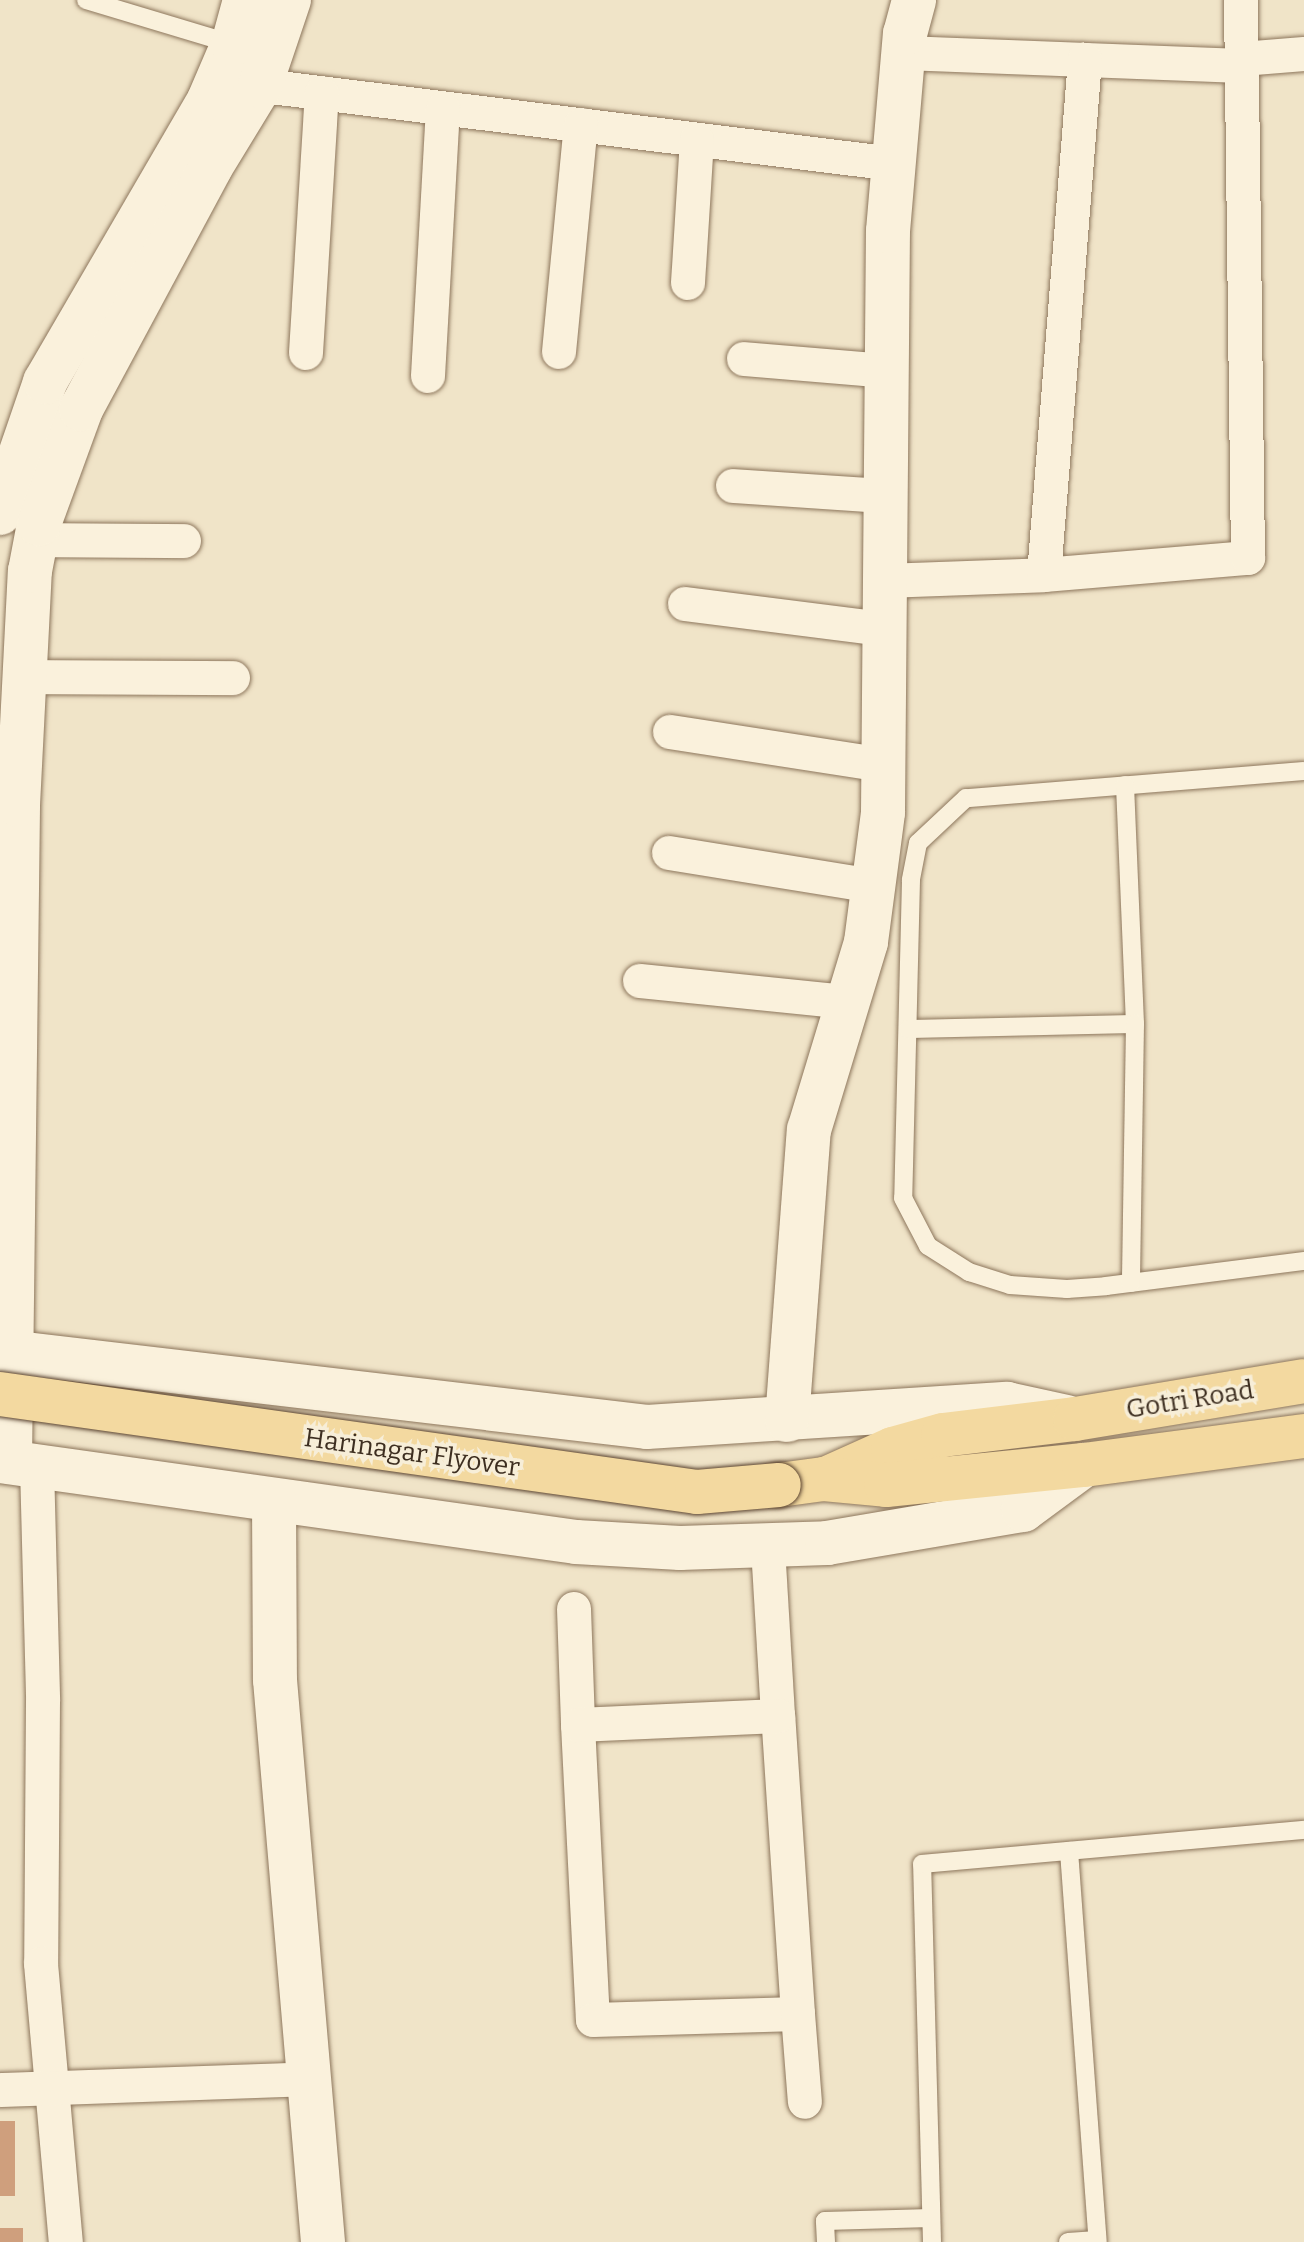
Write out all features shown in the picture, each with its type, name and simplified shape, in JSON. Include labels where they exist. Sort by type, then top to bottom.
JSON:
[{"type":"main road","name":"Gotri Road","points":[[1075,1419],[1304,1381]]},
{"type":"main road","name":"Harinagar Flyover","points":[[0,1394],[697,1492],[824,1479],[886,1485],[1084,1465]]},
{"type":"main road","name":"Harinagar Flyover","points":[[824,1479],[893,1449],[943,1435],[1075,1419]]},
{"type":"main road","name":"Gotri Road","points":[[1084,1465],[1304,1436]]},
{"type":"street","points":[[66,2242],[41,1964],[43,1701],[16,1463],[7,1351],[18,805],[30,571],[36,540],[81,409],[210,168],[237,70],[245,0]]},
{"type":"street","points":[[3,496],[56,359],[237,70],[289,0]]},
{"type":"street","points":[[787,1420],[809,1130],[866,942],[883,812],[888,231],[904,53],[914,0]]},
{"type":"street","points":[[884,581],[1044,575],[1248,558],[1241,0]]},
{"type":"street","points":[[904,53],[1242,62],[1304,54]]},
{"type":"street","points":[[1044,575],[1085,60]]},
{"type":"street","points":[[237,70],[322,93],[894,164]]},
{"type":"street","points":[[306,353],[322,93]]},
{"type":"street","points":[[428,376],[443,109]]},
{"type":"street","points":[[559,352],[581,125]]},
{"type":"street","points":[[688,283],[697,140]]},
{"type":"street","points":[[744,359],[886,371]]},
{"type":"street","points":[[733,486],[885,496]]},
{"type":"street","points":[[36,540],[184,541]]},
{"type":"street","points":[[685,604],[884,629]]},
{"type":"street","points":[[25,677],[233,678]]},
{"type":"street","points":[[670,732],[883,765]]},
{"type":"street","points":[[669,853],[873,886]]},
{"type":"street","points":[[640,981],[848,1002]]},
{"type":"street","points":[[7,1351],[647,1427],[1007,1404],[1075,1419]]},
{"type":"street","points":[[16,1463],[576,1542],[768,1547],[896,1534],[1023,1510],[1084,1465]]},
{"type":"street","points":[[274,1500],[275,1680],[323,2242]]},
{"type":"street","points":[[768,1547],[805,2102]]},
{"type":"street","points":[[574,1609],[593,2020],[798,2014]]},
{"type":"street","points":[[578,1725],[778,1716]]},
{"type":"street","points":[[0,2090],[309,2079]]},
{"type":"lane","points":[[86,0],[237,70]]},
{"type":"lane","points":[[1304,771],[966,798],[918,843],[911,880],[903,1198],[928,1246],[969,1272],[1010,1285],[1067,1289],[1304,1261]]},
{"type":"lane","points":[[1125,785],[1135,1024],[1131,1283]]},
{"type":"lane","points":[[908,1029],[1135,1024]]},
{"type":"lane","points":[[932,2242],[922,1864],[1304,1830]]},
{"type":"lane","points":[[1068,2242],[1098,2241],[1069,1851]]},
{"type":"lane","points":[[826,2242],[825,2221],[931,2218]]},
{"type":"building","points":[[0,2121],[15,2121],[15,2196],[0,2196]]},
{"type":"building","points":[[0,2228],[23,2228],[23,2242],[0,2242]]}]
